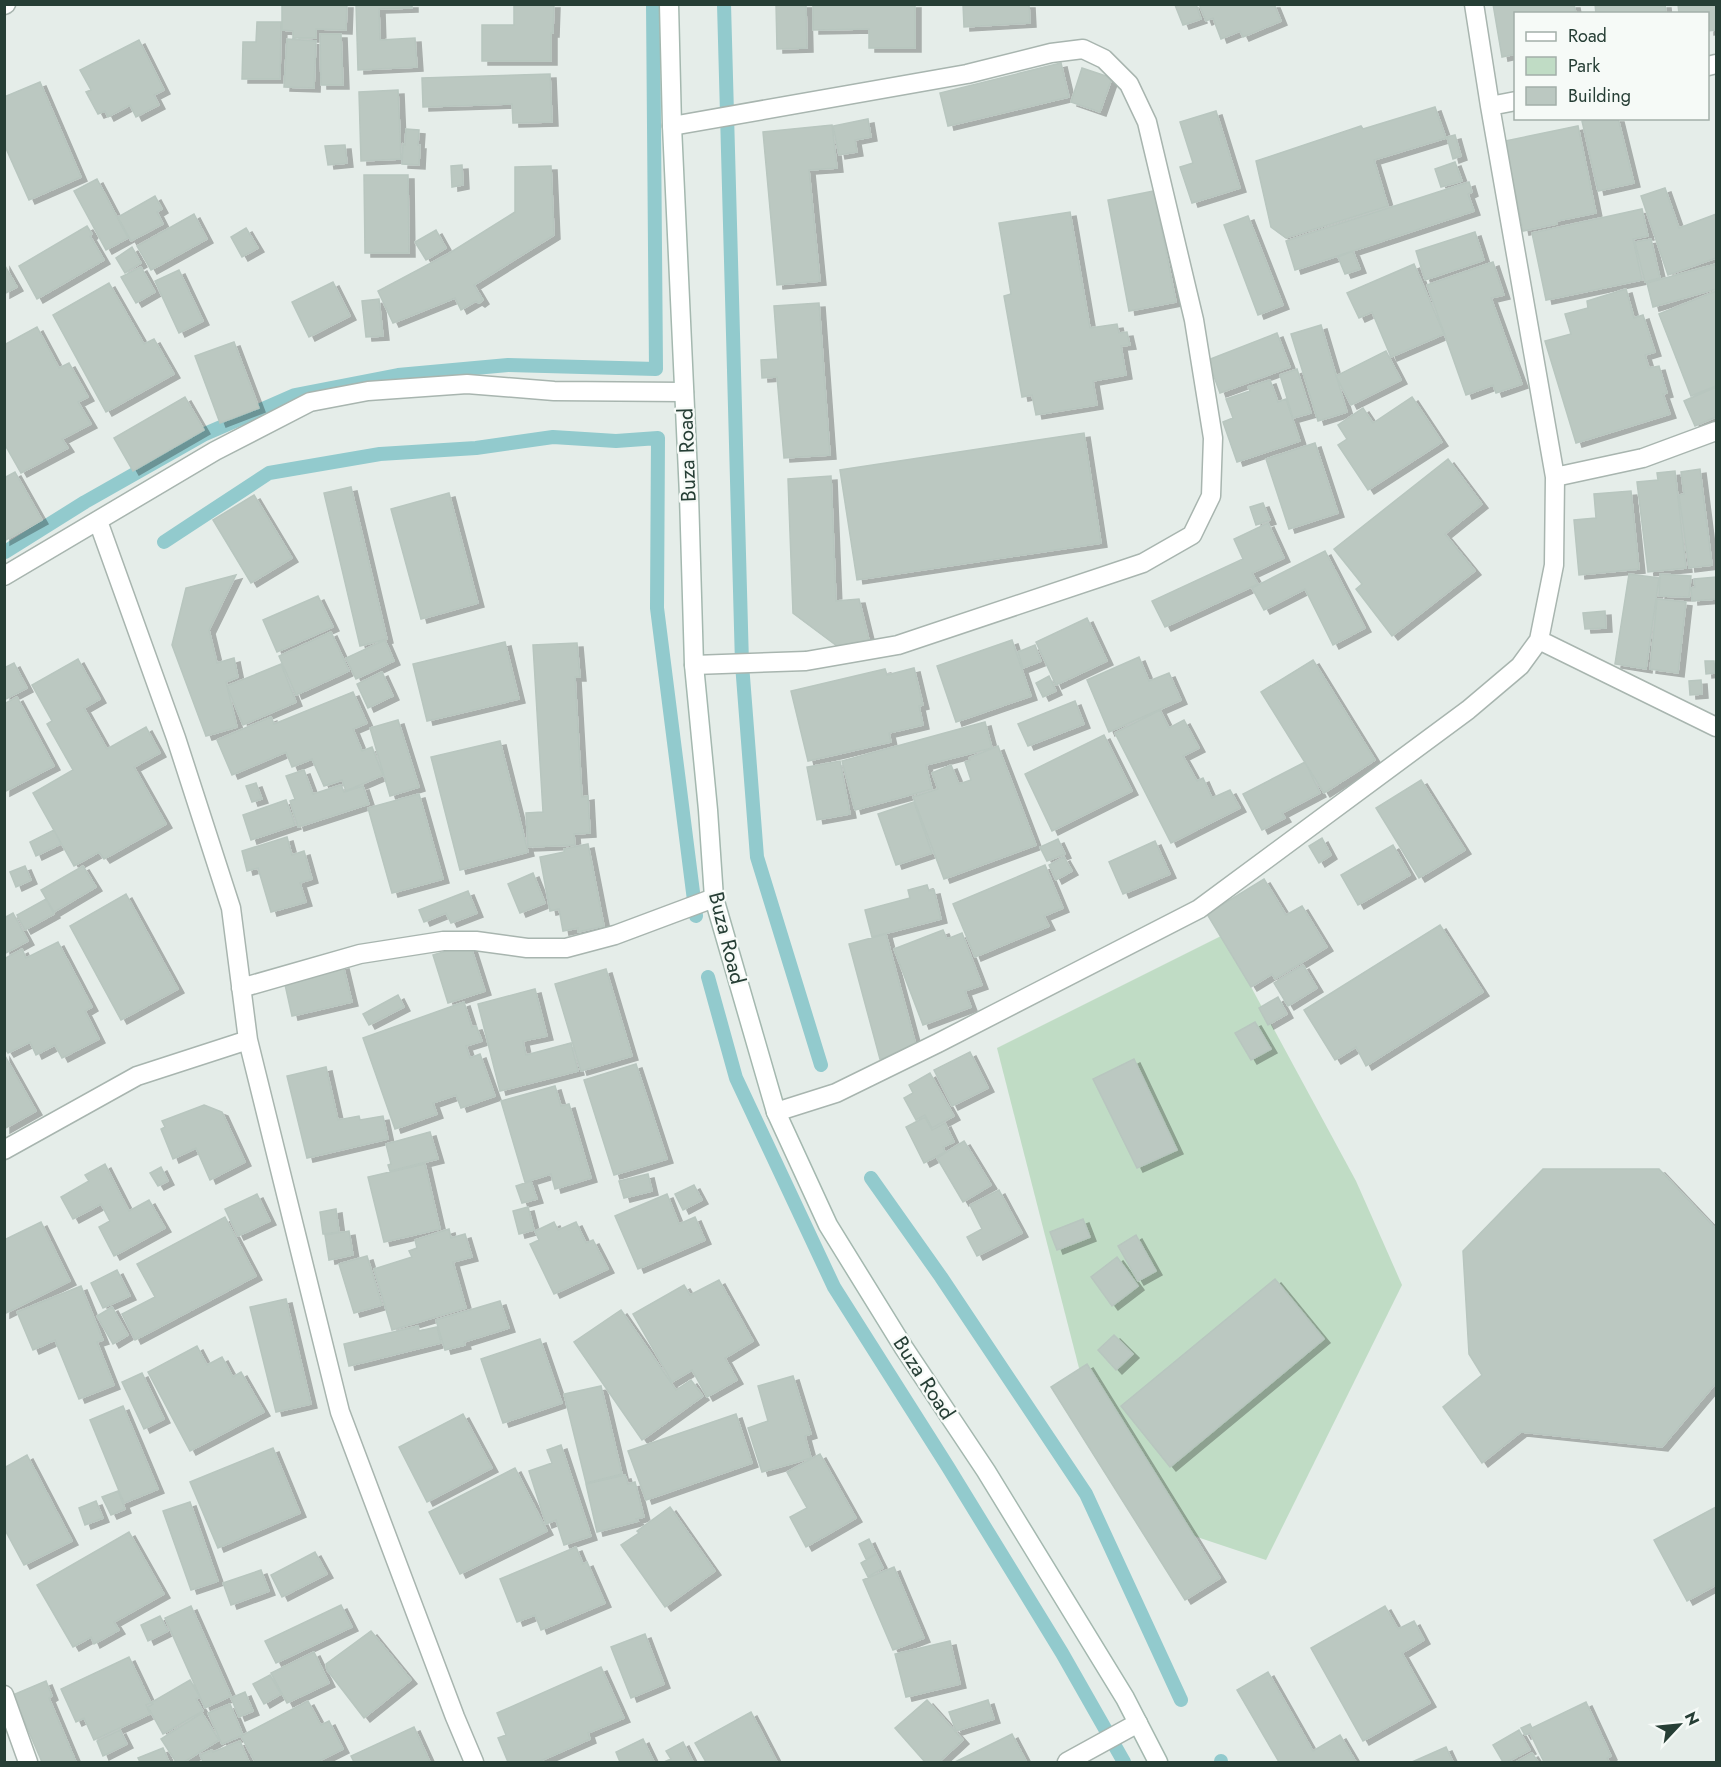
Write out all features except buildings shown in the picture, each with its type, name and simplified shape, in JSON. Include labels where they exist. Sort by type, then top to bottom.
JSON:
[{"type":"street","name":"Buza Road","points":[[669,4],[694,665],[714,898],[776,1112],[828,1225],[904,1348],[986,1471],[1138,1723],[1158,1762]]},
{"type":"street","points":[[776,1112],[836,1093],[1199,909],[1467,710],[1520,666],[1539,640],[1554,564],[1555,477],[1474,4]]},
{"type":"street","points":[[672,126],[967,74],[1051,52],[1083,49],[1104,59],[1129,84],[1147,122],[1194,320],[1213,438],[1212,496],[1192,535],[1143,563],[898,645],[806,661],[694,665]]},
{"type":"street","points":[[1490,106],[1514,101]]},
{"type":"street","points":[[4,576],[215,451],[310,402],[368,390],[467,384],[554,391],[684,392]]},
{"type":"street","points":[[1555,477],[1643,458],[1716,431]]},
{"type":"street","points":[[98,521],[176,738],[231,908],[248,1040],[340,1412],[474,1762]]},
{"type":"street","points":[[1539,640],[1716,727]]},
{"type":"street","points":[[241,988],[360,954],[443,941],[476,941],[527,948],[566,948],[615,935],[714,898]]},
{"type":"street","points":[[4,1149],[137,1076],[248,1040]]},
{"type":"street","points":[[4,1695],[28,1762]]},
{"type":"street","points":[[1067,1762],[1138,1723]]},
{"type":"green space","points":[[1223,935],[1356,1181],[1402,1285],[1266,1560],[1146,1520],[1079,1368],[997,1048]]},
{"type":"waterway","points":[[5,552],[85,502],[205,434],[295,395],[398,375],[508,365],[656,369],[653,4]]},
{"type":"waterway","points":[[724,4],[742,664],[757,857],[821,1065]]},
{"type":"waterway","points":[[164,542],[269,473],[380,454],[476,448],[553,437],[616,441],[658,438],[657,608],[696,916]]},
{"type":"waterway","points":[[708,977],[736,1078],[834,1287],[1062,1653],[1124,1762]]},
{"type":"waterway","points":[[871,1178],[941,1277],[1086,1494],[1181,1700]]}]
